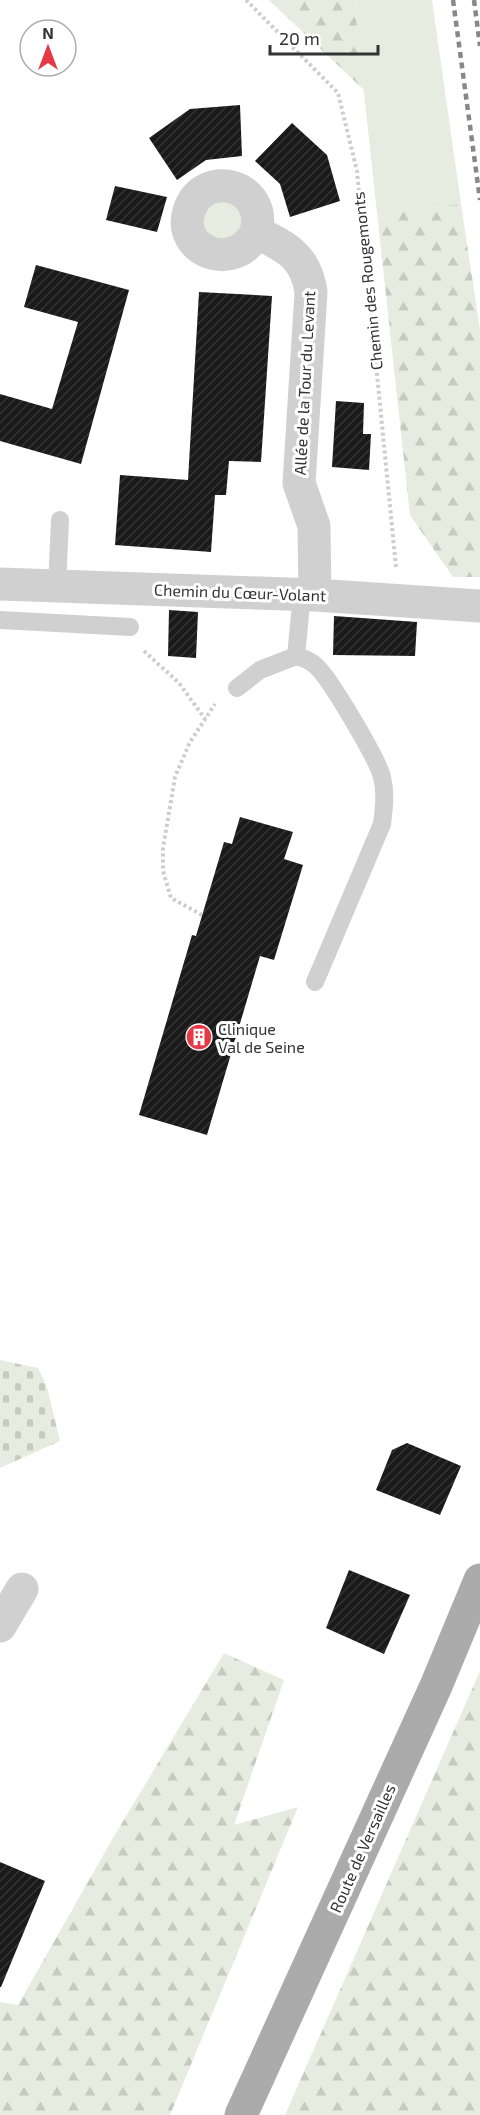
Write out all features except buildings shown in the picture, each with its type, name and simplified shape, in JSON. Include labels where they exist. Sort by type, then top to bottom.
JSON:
[{"type":"main road","name":"Route de Versailles","points":[[241,2115],[436,1686],[480,1580]]},
{"type":"street","name":"Allée de la Tour du Levant","points":[[256,232],[291,251],[304,268],[310,286],[299,483],[314,526],[308,594]]},
{"type":"street","name":"Chemin du Cœur-Volant","points":[[0,584],[308,594],[480,606]]},
{"type":"street","points":[[0,1626],[22,1589]]},
{"type":"lane","points":[[57,586],[60,520]]},
{"type":"lane","points":[[296,656],[308,594]]},
{"type":"lane","points":[[0,620],[130,627]]},
{"type":"lane","points":[[237,688],[260,670],[296,656],[309,659],[330,682],[382,776],[385,801],[382,824],[315,982]]},
{"type":"path","name":"Chemin des Rougemonts","points":[[246,0],[338,93],[357,171],[399,600]]},
{"type":"path","points":[[179,683],[205,719]]},
{"type":"path","points":[[202,915],[171,898],[163,871],[163,848],[176,777],[190,742],[213,706],[237,688]]},
{"type":"green space","points":[[269,0],[354,0],[364,90]]},
{"type":"green space","points":[[354,0],[432,0],[461,204],[377,213]]},
{"type":"green space","points":[[215,197],[244,207],[241,237],[211,243],[198,214]]},
{"type":"green space","points":[[461,204],[480,330],[480,577],[453,577],[410,515],[377,213]]},
{"type":"green space","points":[[0,1360],[38,1368],[47,1387],[60,1441],[0,1468]]},
{"type":"green space","points":[[224,1653],[284,1680],[234,1825],[298,1807],[170,2115],[0,2115],[0,2002],[18,2005],[113,1838]]},
{"type":"green space","points":[[480,1671],[480,2115],[285,2115]]},
{"type":"railway","points":[[453,0],[480,200]]},
{"type":"railway","points":[[474,0],[480,46]]},
{"type":"place","name":"Clinique Val de Seine","points":[[199,1037]]}]
